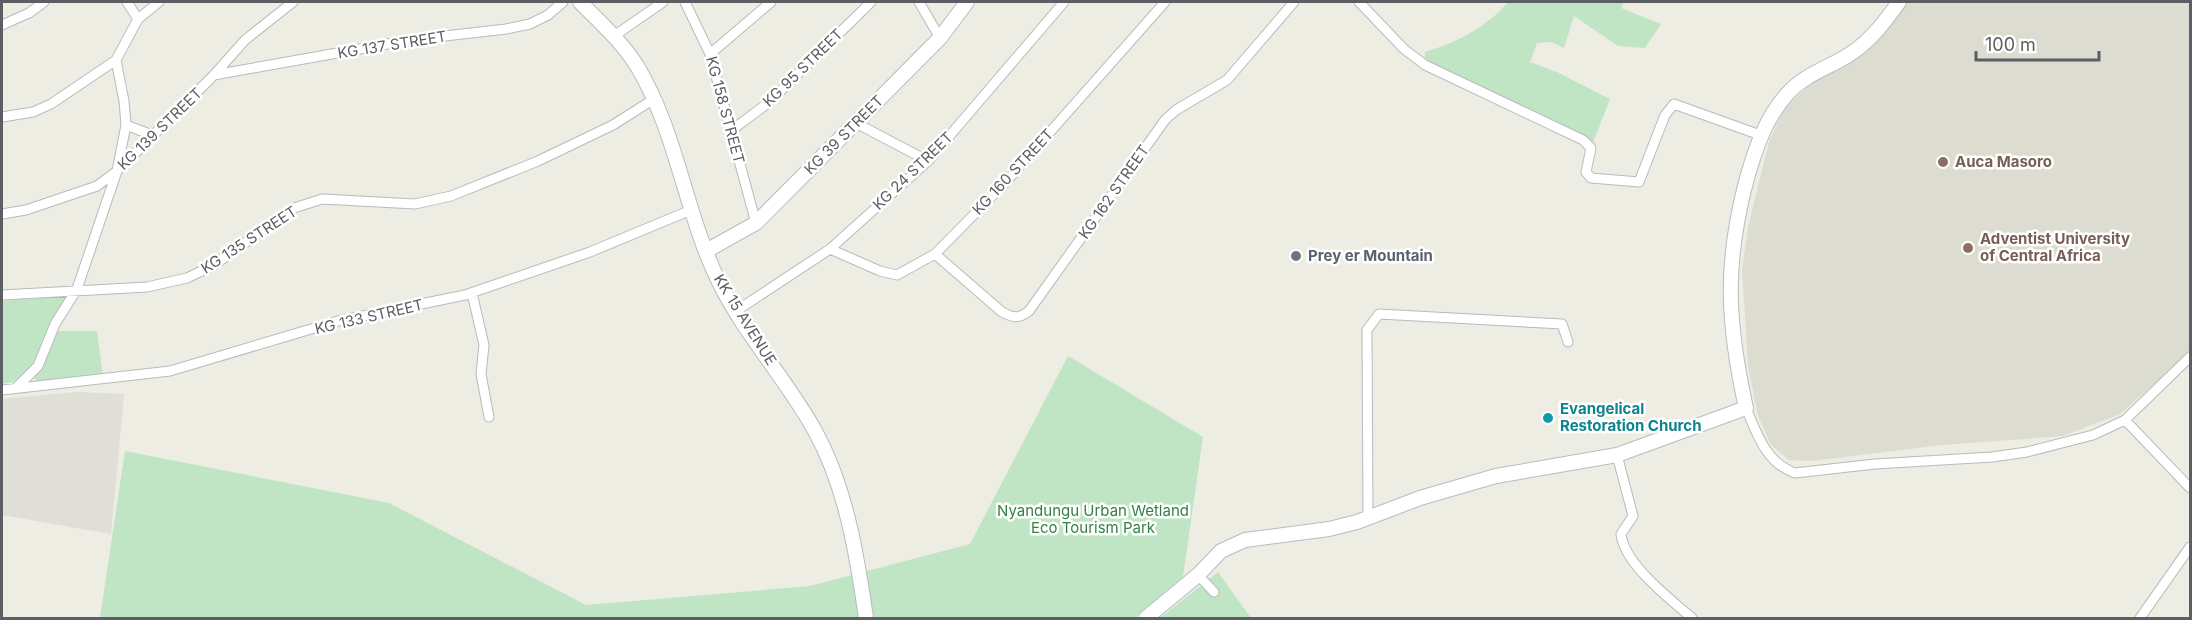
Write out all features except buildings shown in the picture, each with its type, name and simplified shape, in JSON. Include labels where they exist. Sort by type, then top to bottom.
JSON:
[{"type":"street","points":[[2,26],[29,13],[44,2]]},
{"type":"street","points":[[127,2],[138,19]]},
{"type":"street","points":[[2,117],[33,111],[51,104],[116,60],[138,19],[159,2]]},
{"type":"street","name":"KG 139 STREET","points":[[2,214],[26,210],[97,186],[117,171],[214,75],[245,40],[292,2]]},
{"type":"street","name":"KG 137 STREET","points":[[214,75],[410,40],[530,24],[548,15],[562,2]]},
{"type":"street","name":"KK 15 AVENUE","points":[[580,2],[614,36],[636,65],[654,99],[691,210],[719,283],[815,430],[829,459],[840,488],[866,618]]},
{"type":"street","points":[[614,36],[663,2]]},
{"type":"street","name":"KG 158 STREET","points":[[685,2],[710,54],[756,223]]},
{"type":"street","points":[[710,54],[771,2]]},
{"type":"street","name":"KG 95 STREET","points":[[732,130],[768,103],[871,2]]},
{"type":"street","points":[[919,2],[940,38]]},
{"type":"street","name":"KG 39 STREET","points":[[706,251],[756,223],[940,38],[967,2]]},
{"type":"street","name":"KG 24 STREET","points":[[736,311],[830,249],[928,161],[1064,2]]},
{"type":"street","name":"KG 160 STREET","points":[[830,249],[880,271],[897,275],[935,254],[1005,183],[1165,2]]},
{"type":"street","name":"KG 162 STREET","points":[[935,254],[1002,312],[1011,317],[1021,317],[1029,311],[1165,120],[1176,110],[1227,80],[1294,2]]},
{"type":"street","points":[[1359,2],[1377,18],[1404,49],[1425,64],[1583,140],[1591,148],[1586,172],[1591,178],[1639,182],[1665,115],[1674,104],[1760,135]]},
{"type":"street","points":[[1899,2],[1865,42],[1852,53],[1804,79],[1788,92],[1760,135],[1740,206],[1731,254],[1732,336],[1746,408],[1767,454],[1784,470],[1795,473],[2027,452],[2093,435],[2125,420],[2190,357]]},
{"type":"street","points":[[16,388],[38,366],[55,324],[76,289],[117,171],[126,125],[116,60]]},
{"type":"street","name":"KG 135 STREET","points":[[2,295],[76,289],[147,287],[187,278],[214,265],[294,208],[322,199],[416,204],[451,196],[538,161],[613,124],[654,99]]},
{"type":"street","points":[[856,123],[928,161]]},
{"type":"street","points":[[126,125],[152,135]]},
{"type":"street","name":"KG 133 STREET","points":[[2,390],[170,371],[338,321],[472,293],[590,252],[691,210]]},
{"type":"street","points":[[472,293],[484,345],[481,374],[489,417]]},
{"type":"street","points":[[1368,518],[1367,330],[1379,314],[1562,324],[1568,342]]},
{"type":"street","points":[[1146,618],[1198,575],[1221,552],[1245,540],[1329,529],[1368,518],[1420,498],[1496,477],[1617,455],[1746,408]]},
{"type":"street","points":[[2125,420],[2190,488]]},
{"type":"street","points":[[1617,455],[1633,516],[1621,534],[1625,547],[1647,576],[1692,618]]},
{"type":"street","points":[[2140,618],[2190,547]]},
{"type":"street","points":[[1198,575],[1214,592]]},
{"type":"shaded area","name":"Adventist University of Central Africa","points":[[1906,2],[2190,2],[2190,352],[2120,414],[2063,436],[1942,445],[1812,461],[1789,460],[1771,445],[1758,416],[1748,366],[1742,269],[1748,227],[1769,142],[1784,109],[1821,74],[1885,30]]},
{"type":"shaded area","points":[[76,392],[124,394],[111,534],[2,515],[2,399]]},
{"type":"green space","points":[[1508,2],[1624,2],[1621,8],[1661,24],[1645,48],[1618,46],[1574,16],[1564,48],[1551,42],[1537,43],[1530,62],[1557,72],[1610,99],[1591,148],[1425,65],[1425,52],[1470,33],[1491,19]]},
{"type":"green space","points":[[61,296],[66,299],[43,340],[32,367],[13,382],[2,384],[2,301]]},
{"type":"green space","points":[[56,331],[97,331],[103,376],[61,378],[38,383],[33,376]]},
{"type":"green space","name":"Nyandungu Urban Wetland Eco Tourism Park","points":[[1068,356],[1203,437],[1183,577],[1135,618],[100,618],[125,451],[389,503],[586,605],[810,586],[970,544]]},
{"type":"green space","points":[[1218,572],[1251,618],[1160,618]]},
{"type":"place","name":"Auca Masoro","points":[[1943,162]]},
{"type":"place","name":"Adventist University of Central Africa","points":[[1968,248]]},
{"type":"place","name":"Prey er Mountain","points":[[1296,256]]},
{"type":"place","name":"Evangelical Restoration Church","points":[[1548,418]]}]
